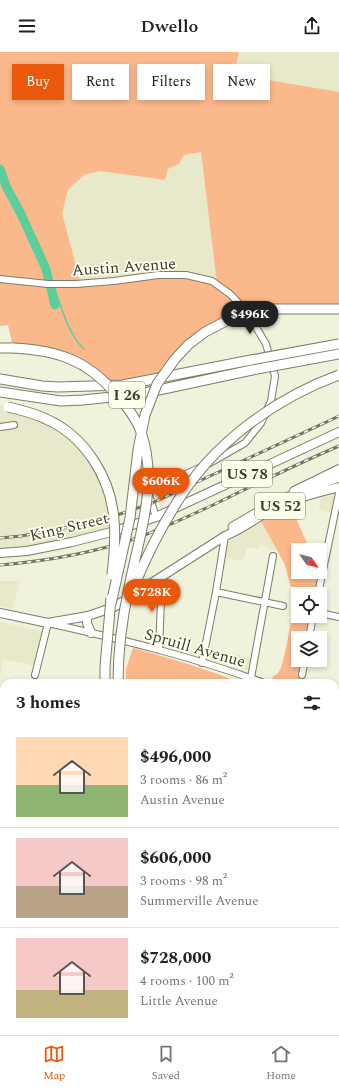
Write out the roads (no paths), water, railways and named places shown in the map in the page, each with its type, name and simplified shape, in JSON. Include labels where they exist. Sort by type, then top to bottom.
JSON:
[{"type":"highway","points":[[111,604],[130,518],[138,450],[145,415],[157,384],[165,373],[176,359],[196,339],[210,329],[226,321],[272,309],[339,309]]},
{"type":"highway","name":"I 26","points":[[0,379],[58,387],[123,386],[339,344]]},
{"type":"highway","points":[[0,348],[35,349],[56,354],[81,364],[103,380],[122,401],[141,432],[148,466],[149,486],[124,615],[118,659],[118,679]]},
{"type":"highway","name":"I 26","points":[[0,392],[61,401],[140,394],[252,370],[339,354]]},
{"type":"highway","points":[[124,615],[127,603],[137,579],[157,536],[186,489],[207,463],[238,433],[262,415],[296,394],[339,375]]},
{"type":"highway","points":[[4,406],[29,412],[46,419],[68,432],[88,452],[100,472],[110,495],[114,520],[114,548],[105,679]]},
{"type":"highway","points":[[233,527],[274,503],[339,478]]},
{"type":"highway","points":[[259,517],[293,498],[339,481]]},
{"type":"main road","name":"King Street","points":[[0,553],[27,551],[72,542],[115,531],[156,517],[339,432]]},
{"type":"main road","name":"US 52","points":[[225,536],[233,527],[263,507],[339,469]]},
{"type":"main road","name":"US 52","points":[[0,613],[48,623],[87,616],[114,607],[225,536],[234,533],[259,517],[286,503],[339,486]]},
{"type":"main road","points":[[87,616],[87,622],[91,633]]},
{"type":"street","name":"Austin Avenue","points":[[0,280],[51,284],[76,284],[158,276],[186,275],[212,281],[230,294],[247,312],[266,344],[275,376],[271,401],[261,423],[244,443],[210,463],[148,492],[156,517]]},
{"type":"street","points":[[0,427],[14,425]]},
{"type":"street","points":[[320,587],[337,519],[339,493]]},
{"type":"street","points":[[202,662],[216,592],[225,536]]},
{"type":"street","points":[[251,678],[273,556]]},
{"type":"street","points":[[159,650],[162,576]]},
{"type":"street","points":[[216,592],[283,606]]},
{"type":"street","points":[[327,614],[339,617]]},
{"type":"street","points":[[35,675],[48,623]]},
{"type":"street","name":"Spruill Avenue","points":[[48,623],[159,650],[251,678]]},
{"type":"street","points":[[302,676],[304,667]]},
{"type":"waterway","points":[[0,166],[34,236],[53,282]]},
{"type":"waterway","points":[[0,169],[6,186],[21,214],[46,269],[55,305]]},
{"type":"waterway","points":[[54,286],[69,328],[78,343],[84,349]]},
{"type":"railway","points":[[0,538],[21,536],[97,522],[152,503],[339,416]]},
{"type":"railway","points":[[0,565],[70,556],[137,538],[215,504],[339,446]]}]
